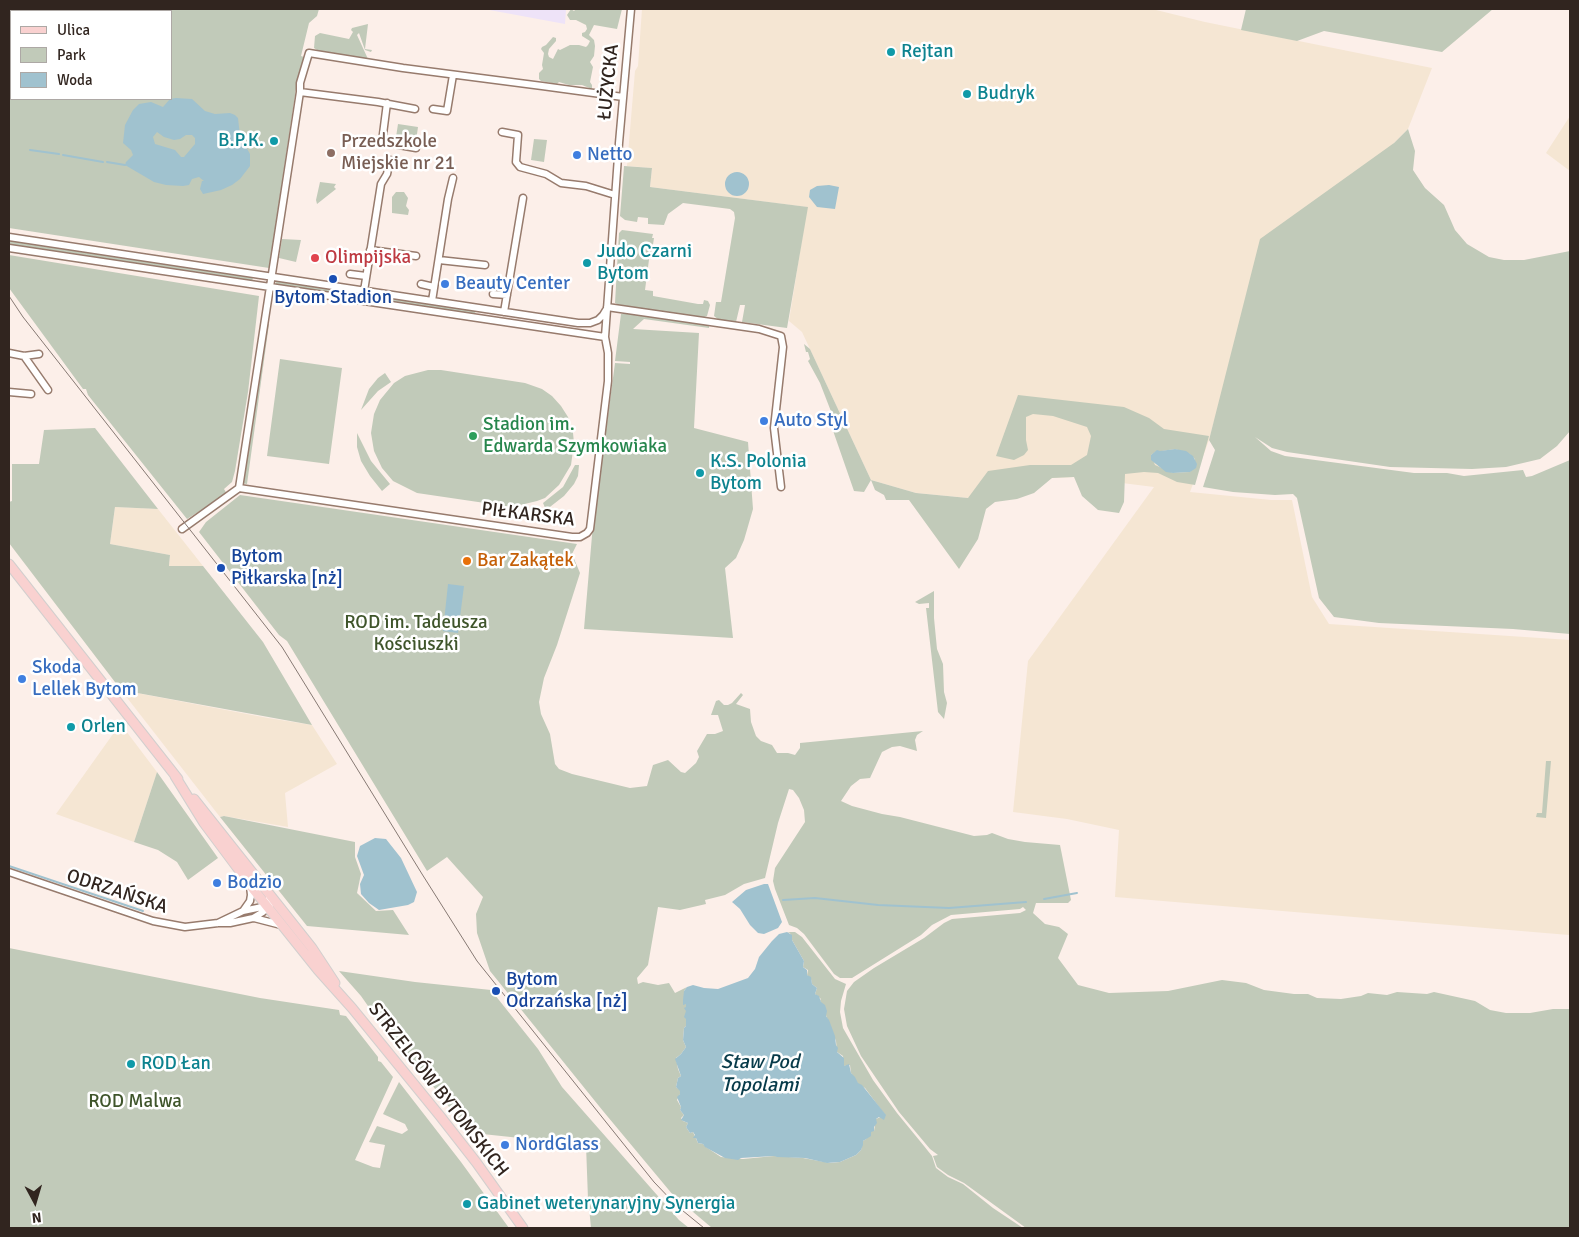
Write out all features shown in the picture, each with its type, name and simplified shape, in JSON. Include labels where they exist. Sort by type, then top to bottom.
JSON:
[{"type":"main road","name":"STRZELCÓW BYTOMSKICH","points":[[9,564],[269,894],[287,924]]},
{"type":"main road","name":"STRZELCÓW BYTOMSKICH","points":[[175,776],[204,823],[249,883],[268,907],[287,924],[324,964],[342,996],[440,1116],[523,1228]]},
{"type":"main road","name":"STRZELCÓW BYTOMSKICH","points":[[507,1205],[528,1228]]},
{"type":"street","name":"ŁUŻYCKA","points":[[607,307],[623,98],[632,9]]},
{"type":"street","points":[[182,529],[239,488],[300,83],[309,53],[384,66],[623,98]]},
{"type":"street","points":[[433,109],[447,111],[453,75]]},
{"type":"street","points":[[300,92],[387,103],[415,109]]},
{"type":"street","points":[[387,103],[382,142],[416,148]]},
{"type":"street","points":[[502,132],[518,135],[516,162],[520,167],[546,174],[561,183],[586,186],[615,195]]},
{"type":"street","points":[[364,291],[381,184],[387,174],[390,160]]},
{"type":"street","points":[[432,301],[453,178]]},
{"type":"street","points":[[504,312],[523,198]]},
{"type":"street","points":[[9,237],[353,290],[585,323],[598,320],[607,307],[750,328],[781,336],[783,347],[774,428],[780,487]]},
{"type":"street","points":[[9,248],[605,337]]},
{"type":"street","points":[[370,250],[416,256]]},
{"type":"street","points":[[439,260],[485,265]]},
{"type":"street","points":[[350,274],[366,276]]},
{"type":"street","points":[[422,284],[434,287]]},
{"type":"street","points":[[352,299],[353,290]]},
{"type":"street","points":[[493,294],[507,295]]},
{"type":"street","name":"PIŁKARSKA","points":[[239,488],[580,538],[590,529],[601,442],[608,381],[608,353],[605,337],[607,307]]},
{"type":"street","points":[[484,319],[486,309]]},
{"type":"street","points":[[9,353],[24,356],[39,354]]},
{"type":"street","points":[[24,356],[48,390]]},
{"type":"street","points":[[9,392],[32,394]]},
{"type":"street","name":"ODRZAŃSKA","points":[[9,872],[166,924],[196,927],[218,923]]},
{"type":"street","points":[[243,911],[248,905],[251,895],[249,883]]},
{"type":"street","points":[[218,923],[230,923],[253,918],[263,912],[270,904],[269,894]]},
{"type":"street","points":[[218,923],[243,911],[268,907]]},
{"type":"street","points":[[253,918],[287,924]]},
{"type":"shaded area","points":[[484,9],[566,9],[565,24]]},
{"type":"shaded area","points":[[642,9],[1152,9],[1205,22],[1432,68],[1408,129],[1394,143],[1214,421],[1190,492],[1271,500],[1292,500],[1312,597],[1329,624],[1570,640],[1569,935],[1115,897],[1119,830],[1067,819],[1013,812],[1028,661],[1154,487],[1074,477],[1052,478],[968,498],[916,493],[871,480],[802,332],[789,321],[807,207],[650,187],[652,168],[627,166]]},
{"type":"shaded area","points":[[1570,116],[1570,171],[1546,153]]},
{"type":"shaded area","points":[[115,507],[158,509],[203,566],[169,566],[170,555],[110,544]]},
{"type":"shaded area","points":[[121,690],[312,725],[337,764],[285,793],[288,827],[224,816],[220,817]]},
{"type":"shaded area","points":[[123,727],[157,772],[134,842],[56,814],[113,734]]},
{"type":"green space","points":[[9,9],[319,9],[317,16],[309,23],[301,56],[304,57],[297,82],[269,268],[9,228]]},
{"type":"green space","points":[[571,9],[574,11],[576,9],[622,9],[617,29],[594,25],[589,35],[594,40],[595,46],[594,56],[590,62],[593,67],[590,82],[592,89],[582,85],[569,85],[559,82],[557,84],[539,79],[539,73],[543,69],[544,53],[541,49],[553,37],[556,38],[556,41],[549,49],[548,54],[553,59],[558,49],[560,50],[570,45],[586,47],[590,41],[582,36],[582,33],[587,29],[586,25],[576,20],[570,20],[567,15]]},
{"type":"green space","points":[[1246,9],[1493,9],[1442,52],[1324,31],[1297,41],[1241,30]]},
{"type":"green space","points":[[368,24],[365,49],[372,50],[371,52],[365,50],[359,33],[357,35],[368,59],[320,52],[314,48],[315,36],[320,33],[349,39],[353,32],[352,28]]},
{"type":"green space","points":[[398,124],[418,127],[416,141],[396,137]]},
{"type":"green space","points":[[1408,129],[1415,151],[1413,170],[1425,188],[1444,205],[1455,230],[1467,244],[1489,257],[1504,260],[1524,260],[1570,251],[1570,431],[1557,446],[1540,459],[1506,467],[1472,469],[1390,467],[1287,452],[1272,448],[1255,437],[1271,451],[1285,456],[1414,473],[1447,473],[1464,476],[1523,470],[1526,477],[1570,460],[1570,634],[1513,629],[1379,623],[1334,617],[1319,598],[1297,498],[1293,494],[1275,495],[1233,492],[1203,487],[1215,450],[1209,440],[1260,239],[1394,143]]},
{"type":"green space","points":[[534,139],[547,140],[544,162],[531,160]]},
{"type":"green space","points":[[624,166],[652,168],[650,187],[808,207],[787,328],[742,322],[745,305],[740,305],[736,322],[719,320],[714,316],[716,302],[721,302],[735,218],[734,212],[730,209],[683,203],[668,214],[664,225],[648,224],[648,218],[638,217],[637,222],[625,220],[620,216]]},
{"type":"green space","points":[[320,182],[336,184],[334,187],[336,189],[317,204],[316,200]]},
{"type":"green space","points":[[396,192],[404,192],[408,198],[406,206],[409,210],[408,215],[392,213],[392,197]]},
{"type":"green space","points":[[622,230],[653,234],[652,238],[654,238],[652,251],[650,252],[645,290],[653,291],[653,296],[698,304],[703,304],[704,300],[708,301],[710,305],[707,316],[702,318],[615,303],[619,233]]},
{"type":"green space","points":[[282,239],[301,240],[296,262],[279,258]]},
{"type":"green space","points":[[9,240],[253,277],[252,282],[9,245]]},
{"type":"green space","points":[[9,255],[259,296],[248,392],[235,471],[232,482],[224,489],[227,494],[187,519],[88,395],[86,389],[83,389],[9,288]]},
{"type":"green space","points":[[278,281],[350,294],[348,296],[276,285]]},
{"type":"green space","points":[[373,295],[474,310],[476,314],[372,299]]},
{"type":"green space","points":[[630,313],[709,324],[709,328],[644,319],[633,329],[699,333],[694,428],[748,442],[753,509],[744,540],[736,558],[725,568],[733,638],[584,629],[602,446],[604,445],[615,363],[630,364],[630,362],[615,361],[621,314]]},
{"type":"green space","points":[[264,322],[269,324],[247,484],[240,483]]},
{"type":"green space","points":[[804,344],[810,349],[871,480],[864,492],[854,491],[830,422],[832,414],[820,383],[808,361],[810,359],[808,352],[806,352]]},
{"type":"green space","points":[[280,359],[342,368],[329,464],[267,456]]},
{"type":"green space","name":"Stadion im. Edwarda Szymkowiaka","points":[[428,370],[441,370],[525,383],[542,389],[552,396],[568,417],[574,443],[571,465],[559,485],[545,498],[512,507],[417,493],[393,481],[382,468],[374,451],[371,433],[374,414],[380,400],[394,383],[405,376]]},
{"type":"green space","points":[[385,373],[391,382],[378,391],[361,410],[369,389]]},
{"type":"green space","points":[[1018,395],[1124,407],[1149,418],[1164,429],[1209,436],[1195,485],[1177,482],[1158,473],[1125,474],[1124,502],[1119,513],[1098,510],[1082,496],[1074,477],[1052,478],[1034,493],[1017,499],[995,502],[986,509],[978,539],[959,569],[909,500],[886,500],[884,495],[875,490],[871,480],[916,493],[968,498],[988,471],[1030,465],[1071,465],[1087,455],[1091,436],[1087,427],[1053,416],[1033,414],[1026,417],[1028,450],[1024,455],[1014,460],[996,456]],"holes":[[[1175,449],[1190,454],[1195,459],[1190,472],[1173,473],[1155,465],[1151,455],[1155,452]]]},
{"type":"green space","points":[[95,428],[158,509],[115,507],[110,544],[170,555],[169,566],[203,566],[263,642],[312,725],[121,690],[9,543],[9,502],[12,501],[12,464],[39,464],[44,430]]},
{"type":"green space","points":[[357,433],[371,461],[390,484],[382,491],[361,461],[357,447]]},
{"type":"green space","points":[[575,465],[579,465],[578,476],[574,484],[564,496],[546,510],[543,503],[563,487]]},
{"type":"green space","name":"ROD im. Tadeusza Kościuszki","points":[[240,495],[577,544],[572,554],[580,573],[557,645],[544,678],[539,702],[541,714],[550,734],[555,764],[559,769],[572,774],[630,788],[647,786],[653,765],[668,760],[681,772],[685,773],[696,763],[699,757],[697,751],[707,734],[723,731],[718,715],[711,715],[716,701],[719,700],[724,705],[728,705],[741,693],[743,695],[736,704],[750,709],[751,722],[756,736],[761,741],[772,745],[777,753],[795,755],[800,748],[800,743],[923,731],[917,735],[915,740],[917,751],[900,746],[892,747],[882,752],[870,778],[860,779],[851,786],[841,801],[882,814],[974,836],[992,833],[1008,839],[1025,842],[1060,845],[1071,900],[1068,903],[1036,903],[1033,913],[1045,924],[1059,927],[1068,934],[1058,958],[1078,985],[1109,993],[1168,991],[1222,980],[1246,983],[1264,990],[1308,994],[1317,998],[1341,999],[1368,993],[1387,995],[1397,992],[1427,994],[1434,992],[1475,1001],[1490,1010],[1506,1013],[1570,1009],[1570,1228],[1026,1228],[964,1183],[937,1167],[933,1156],[938,1155],[930,1149],[899,1112],[861,1056],[847,1026],[844,1009],[847,991],[854,982],[924,938],[944,923],[952,919],[1020,913],[1026,910],[1023,907],[1020,909],[951,915],[932,925],[921,935],[852,978],[840,978],[834,974],[804,934],[797,928],[789,925],[775,889],[773,881],[775,868],[805,822],[804,810],[799,798],[793,790],[789,789],[778,823],[765,878],[744,884],[725,895],[705,900],[706,904],[680,910],[658,907],[648,965],[637,978],[638,984],[643,982],[658,985],[669,983],[675,993],[687,987],[684,991],[684,1004],[687,1007],[683,1040],[686,1047],[676,1058],[681,1076],[678,1078],[676,1087],[680,1090],[677,1100],[681,1107],[680,1110],[684,1115],[681,1118],[688,1123],[686,1127],[690,1133],[693,1132],[698,1143],[703,1144],[721,1157],[743,1159],[774,1156],[803,1158],[830,1163],[840,1162],[856,1155],[861,1150],[863,1141],[871,1131],[874,1131],[876,1119],[885,1115],[865,1088],[858,1084],[851,1073],[850,1065],[844,1066],[843,1056],[837,1052],[836,1041],[821,999],[815,994],[817,988],[812,984],[811,979],[807,975],[808,970],[803,967],[804,961],[790,933],[787,932],[795,932],[802,937],[835,979],[846,984],[840,1012],[843,1028],[873,1080],[932,1156],[936,1168],[948,1177],[963,1184],[993,1208],[1023,1228],[712,1228],[673,1195],[490,971],[477,933],[476,914],[483,897],[447,857],[427,871],[287,641],[279,635],[199,532],[206,522]]},
{"type":"green space","points":[[934,591],[937,649],[943,664],[944,692],[947,703],[944,719],[938,712],[926,608],[929,608],[929,603],[919,604],[915,602]]},
{"type":"green space","points":[[1546,761],[1551,761],[1546,818],[1536,817],[1537,813],[1542,813]]},
{"type":"green space","points":[[157,772],[218,858],[188,880],[177,862],[158,850],[134,842]]},
{"type":"green space","points":[[224,816],[355,842],[355,857],[361,874],[357,893],[376,911],[393,910],[409,935],[307,926],[220,817]]},
{"type":"green space","name":"ROD Malwa","points":[[9,948],[260,998],[339,1010],[340,1015],[346,1016],[378,1057],[378,1061],[381,1062],[393,1077],[355,1160],[380,1168],[385,1145],[369,1142],[377,1126],[402,1134],[408,1130],[405,1124],[383,1114],[399,1082],[509,1228],[9,1228]]},
{"type":"green space","points":[[339,971],[491,990],[538,1049],[562,1087],[679,1220],[689,1228],[591,1228],[589,1207],[585,1203],[588,1199],[586,1145],[473,1133],[467,1124],[464,1125],[387,1033],[361,996]]},
{"type":"water","points":[[172,99],[192,99],[205,111],[215,114],[230,113],[235,115],[238,118],[240,136],[250,154],[250,166],[240,179],[221,190],[203,194],[200,189],[202,181],[204,181],[199,177],[192,179],[189,185],[166,185],[154,182],[125,165],[133,155],[131,150],[123,143],[125,125],[133,110],[139,104],[151,102],[163,107]],"holes":[[[157,132],[164,137],[174,140],[186,135],[192,135],[195,138],[195,144],[184,157],[181,157],[175,150],[155,144],[153,137]]]},
{"type":"water","points":[[737,172],[746,175],[749,184],[746,193],[737,196],[728,193],[725,184],[728,175]]},
{"type":"water","points":[[829,185],[839,187],[835,209],[817,207],[809,197],[810,190],[817,186]]},
{"type":"water","points":[[1175,449],[1186,451],[1193,456],[1197,464],[1196,468],[1190,472],[1166,472],[1151,460],[1151,455],[1157,450]]},
{"type":"water","points":[[448,584],[464,586],[458,633],[443,631]]},
{"type":"water","points":[[375,838],[386,839],[401,858],[417,892],[414,902],[408,905],[379,910],[361,894],[360,884],[364,875],[357,856],[360,846]]},
{"type":"water","points":[[768,884],[782,922],[778,928],[764,934],[758,933],[750,925],[740,909],[732,902],[746,890]]},
{"type":"water","name":"Staw Pod Topolami","points":[[787,932],[792,935],[792,940],[804,961],[803,967],[807,970],[807,975],[811,977],[812,984],[817,988],[815,994],[819,996],[821,1002],[825,1005],[826,1016],[835,1036],[837,1052],[844,1058],[844,1066],[849,1064],[851,1073],[858,1083],[862,1085],[886,1115],[884,1120],[879,1117],[876,1119],[877,1123],[874,1131],[871,1132],[871,1136],[863,1141],[861,1150],[856,1155],[840,1162],[827,1163],[805,1158],[774,1156],[741,1158],[738,1160],[725,1158],[703,1144],[698,1143],[696,1138],[693,1138],[695,1135],[693,1132],[690,1133],[686,1127],[688,1123],[681,1120],[684,1115],[680,1110],[681,1107],[677,1097],[680,1091],[676,1087],[678,1078],[681,1076],[675,1059],[686,1047],[683,1040],[684,1028],[686,1026],[686,1019],[684,1017],[686,1011],[684,1008],[686,1004],[683,1005],[684,991],[687,987],[693,985],[718,989],[748,978],[755,969],[759,957],[772,941],[779,934]]},
{"type":"waterway","points":[[30,150],[59,154]]},
{"type":"waterway","points":[[63,155],[103,162]]},
{"type":"waterway","points":[[107,162],[125,165]]},
{"type":"waterway","points":[[9,866],[143,911]]},
{"type":"waterway","points":[[1044,899],[1077,893]]},
{"type":"waterway","points":[[783,900],[815,898],[878,905],[949,908],[1026,902]]},
{"type":"tram line","points":[[9,296],[23,317],[282,647],[477,961],[654,1182],[677,1206],[704,1228]]},
{"type":"place","name":"Rejtan","points":[[891,52]]},
{"type":"place","name":"Budryk","points":[[967,94]]},
{"type":"place","name":"B.P.K.","points":[[274,141]]},
{"type":"place","name":"Przedszkole Miejskie nr 21","points":[[331,153]]},
{"type":"place","name":"Netto","points":[[577,155]]},
{"type":"place","name":"Olimpijska","points":[[315,258]]},
{"type":"place","name":"Judo Czarni Bytom","points":[[587,263]]},
{"type":"place","name":"Bytom Stadion","points":[[333,279]]},
{"type":"place","name":"Beauty Center","points":[[445,284]]},
{"type":"place","name":"Auto Styl","points":[[764,421]]},
{"type":"place","name":"Stadion im. Edwarda Szymkowiaka","points":[[473,436]]},
{"type":"place","name":"K.S. Polonia Bytom","points":[[700,473]]},
{"type":"place","name":"Bar Zakątek","points":[[467,561]]},
{"type":"place","name":"Bytom Piłkarska [nż]","points":[[221,568]]},
{"type":"place","name":"Skoda Lellek Bytom","points":[[22,679]]},
{"type":"place","name":"Orlen","points":[[71,727]]},
{"type":"place","name":"Bodzio","points":[[217,883]]},
{"type":"place","name":"Bytom Odrzańska [nż]","points":[[496,991]]},
{"type":"place","name":"ROD Łan","points":[[131,1064]]},
{"type":"place","name":"NordGlass","points":[[505,1145]]},
{"type":"place","name":"Gabinet weterynaryjny Synergia","points":[[467,1204]]}]
